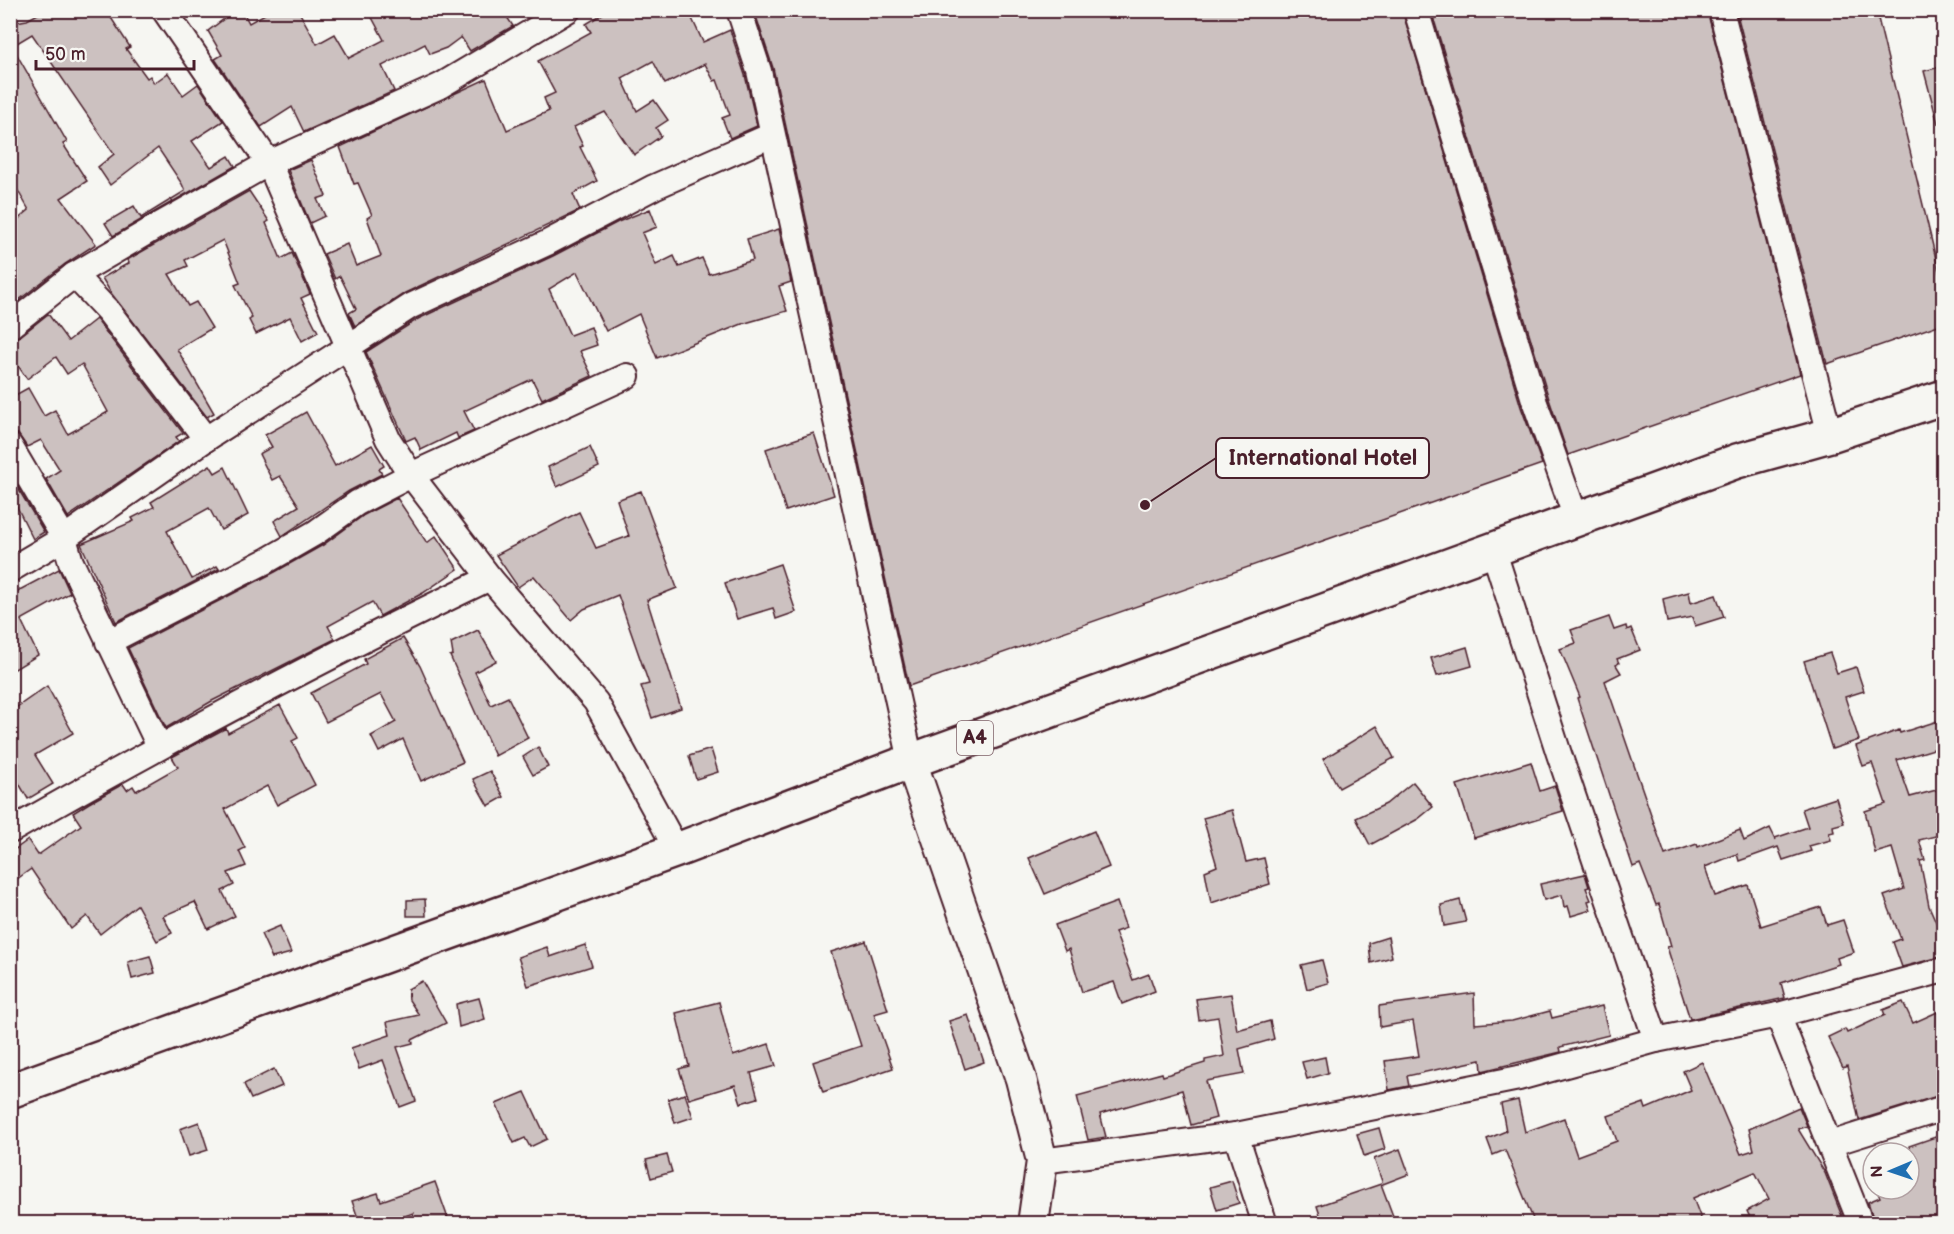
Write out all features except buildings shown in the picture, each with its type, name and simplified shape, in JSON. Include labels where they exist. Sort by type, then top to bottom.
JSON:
[{"type":"highway","name":"A4","points":[[10,1091],[677,850],[910,761],[1493,549],[1577,521],[1737,461],[1830,435],[1944,397]]},
{"type":"street","points":[[164,10],[269,164],[388,439],[411,475],[490,578],[596,702],[677,850]]},
{"type":"street","points":[[10,326],[74,275],[269,164],[440,86],[568,10]]},
{"type":"street","points":[[739,10],[759,71],[813,308],[910,761],[1021,1079],[1041,1161],[1033,1224]]},
{"type":"street","points":[[1416,10],[1535,403],[1577,521]]},
{"type":"street","points":[[1721,10],[1830,435]]},
{"type":"street","points":[[10,570],[64,538],[206,439],[411,306],[547,243],[654,187],[772,135]]},
{"type":"street","points":[[74,275],[108,310],[206,439]]},
{"type":"street","points":[[108,642],[268,560],[315,533],[357,503],[411,475],[627,376]]},
{"type":"street","points":[[10,446],[64,538],[71,562],[159,746]]},
{"type":"street","points":[[1493,549],[1656,1040]]},
{"type":"street","points":[[10,831],[159,746],[352,644],[490,578]]},
{"type":"street","points":[[1041,1161],[1236,1135],[1519,1078],[1656,1040],[1778,1015],[1944,970]]},
{"type":"street","points":[[1778,1015],[1861,1224]]},
{"type":"street","points":[[1830,1144],[1944,1108]]},
{"type":"street","points":[[1236,1135],[1265,1224]]},
{"type":"place","name":"International Hotel","points":[[1145,505]]}]
